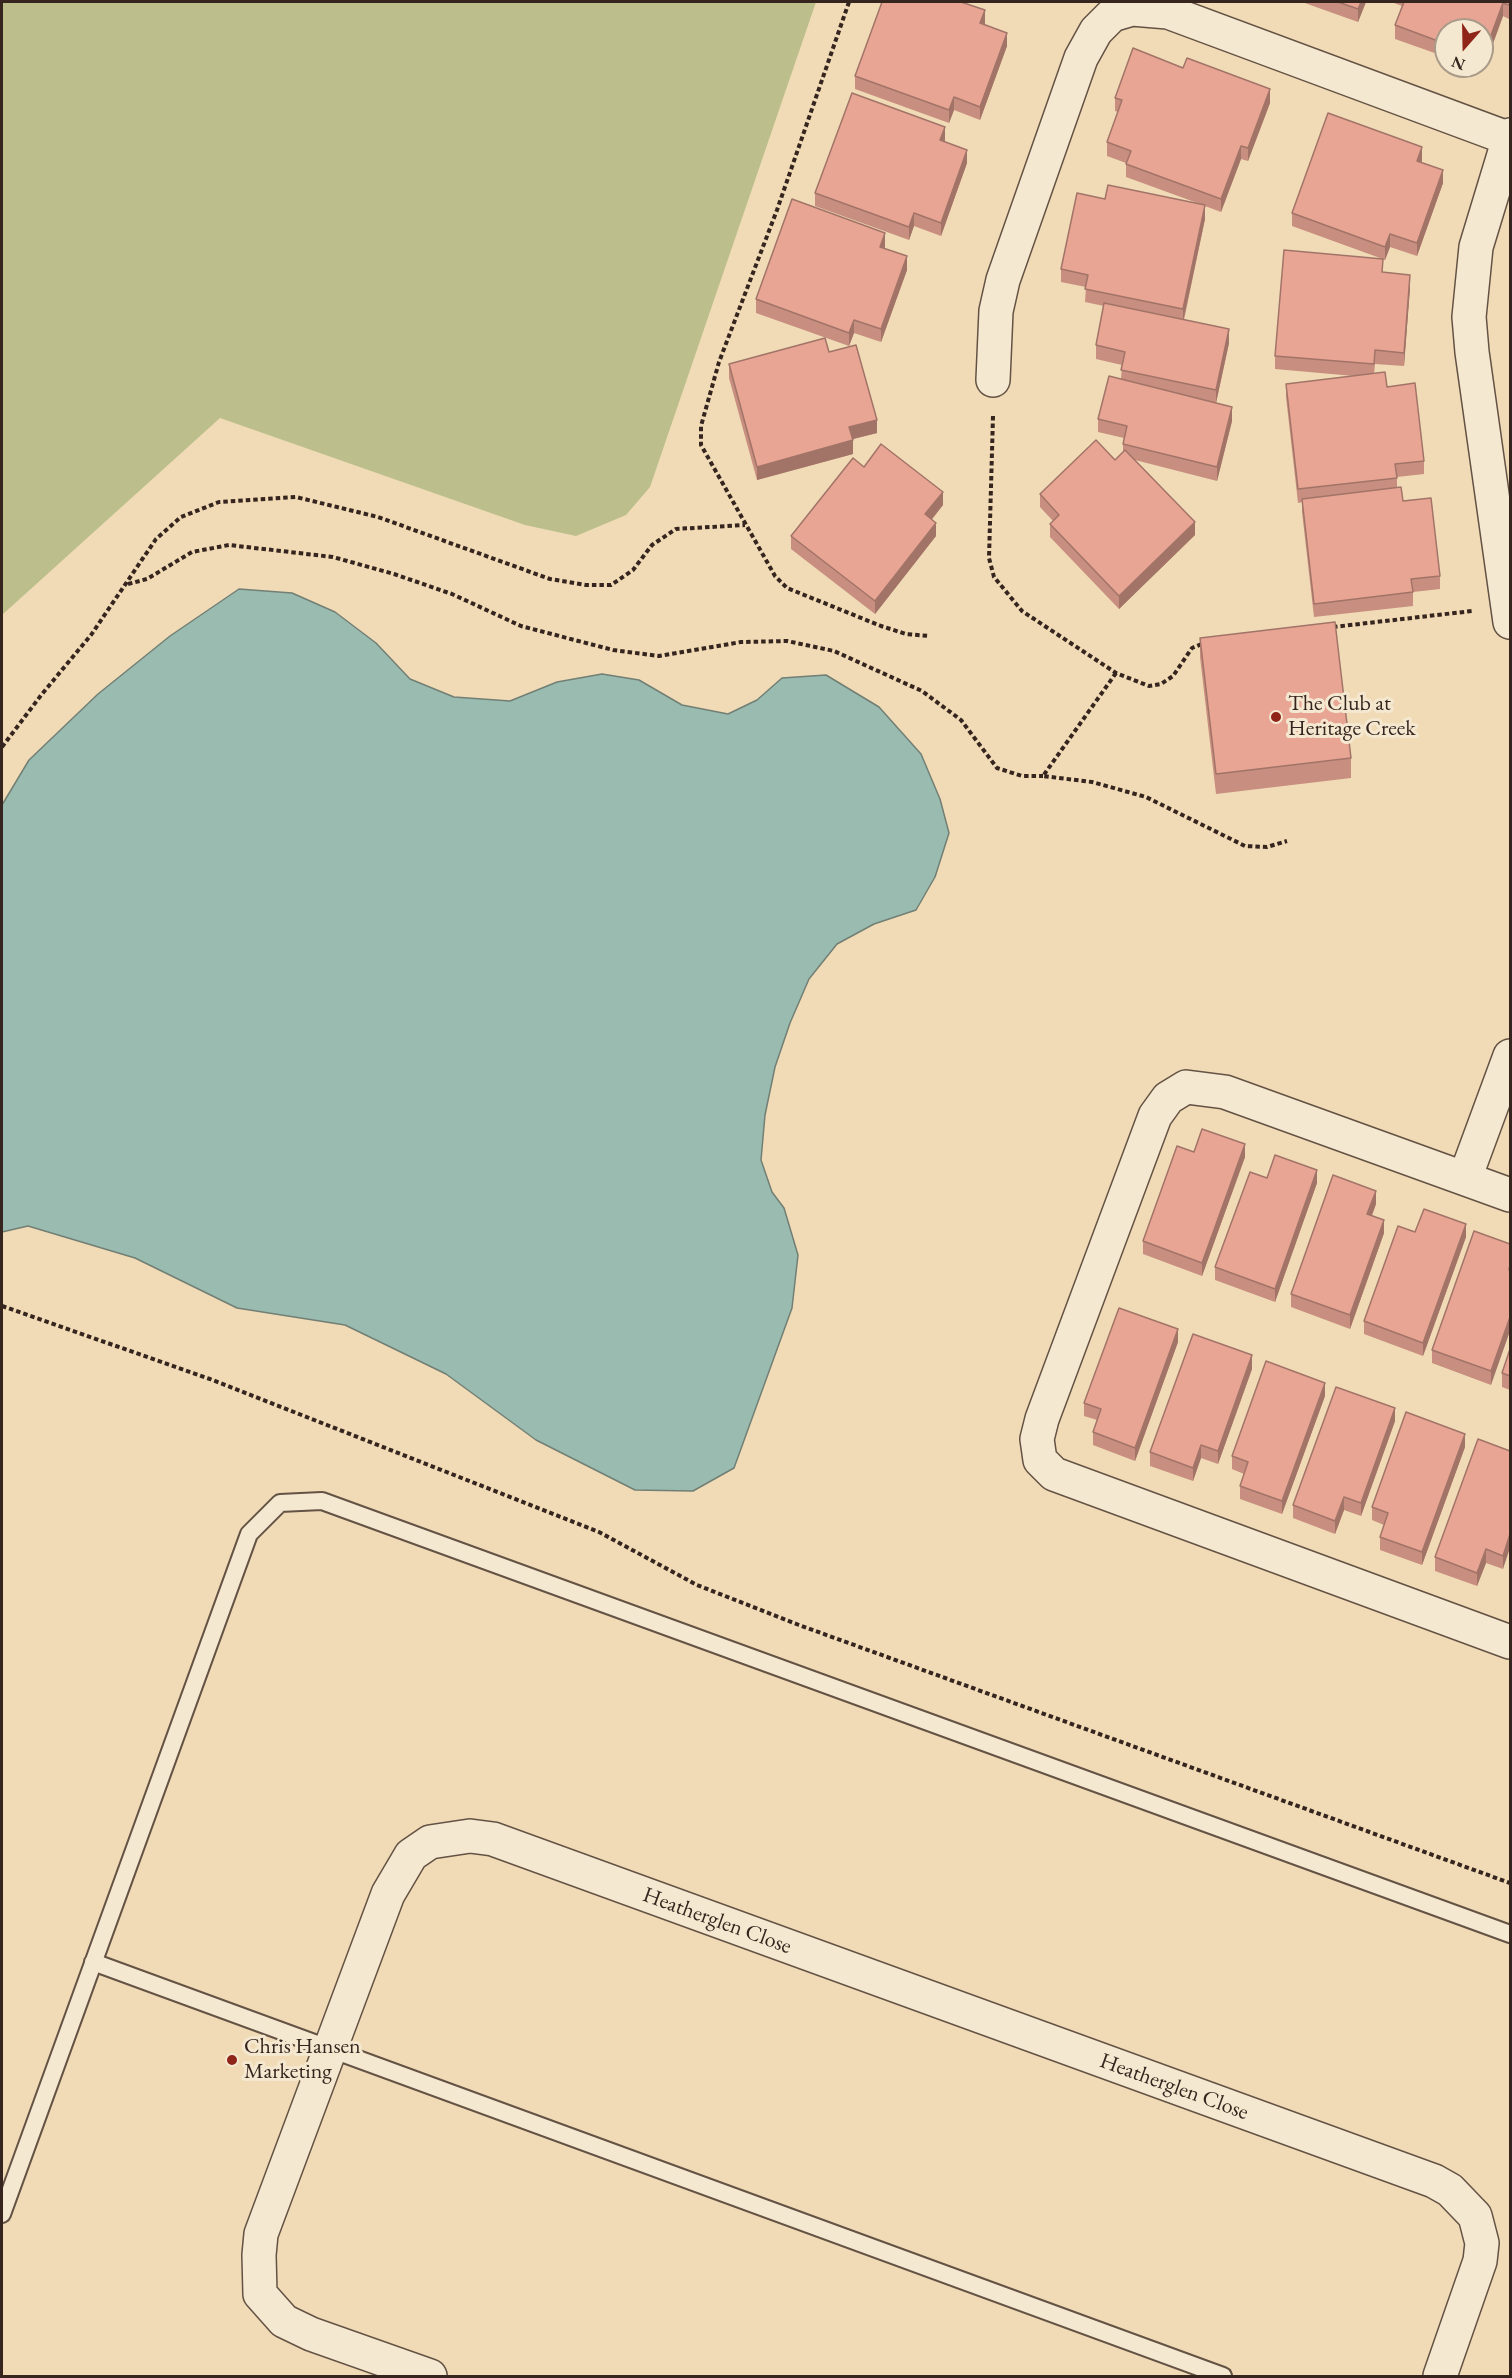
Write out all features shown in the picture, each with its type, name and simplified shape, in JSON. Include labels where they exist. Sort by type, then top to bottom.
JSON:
[{"type":"street","points":[[993,380],[996,312],[1003,280],[1081,58],[1096,31],[1112,15],[1132,9],[1168,12],[1510,137],[1476,247],[1469,317],[1509,614]]},
{"type":"street","points":[[1465,1178],[1510,1056]]},
{"type":"street","points":[[1510,1195],[1225,1092],[1186,1087],[1168,1098],[1155,1116],[1042,1419],[1037,1439],[1040,1460],[1054,1474],[1510,1642]]},
{"type":"street","name":"Heatherglen Close","points":[[430,2376],[311,2334],[284,2321],[260,2294],[258,2275],[261,2234],[388,1894],[411,1855],[430,1842],[470,1836],[493,1839],[1434,2181],[1450,2190],[1475,2216],[1482,2243],[1480,2261],[1440,2376]]},
{"type":"lane","points":[[2,2214],[249,1534],[280,1503],[322,1501],[1510,1934]]},
{"type":"lane","points":[[93,1962],[1222,2376]]},
{"type":"path","points":[[849,2],[777,210],[718,362],[701,426],[701,445],[706,459],[775,576],[787,588],[881,626],[906,634],[930,636]]},
{"type":"path","points":[[993,380],[993,488],[988,538],[994,577],[1022,611],[1116,673],[1149,686],[1161,684],[1173,676],[1192,648],[1206,642]]},
{"type":"path","points":[[2,747],[91,635],[128,584],[156,539],[181,518],[219,502],[296,497],[378,517],[550,579],[586,585],[611,585],[633,570],[652,545],[676,529],[745,525]]},
{"type":"path","points":[[128,584],[147,579],[192,552],[229,544],[333,557],[374,568],[452,594],[521,626],[613,650],[659,656],[741,642],[787,641],[834,651],[922,691],[961,720],[997,768],[1022,776],[1092,782],[1146,797],[1245,846],[1267,847],[1287,841]]},
{"type":"path","points":[[1323,628],[1509,614]]},
{"type":"path","points":[[1043,776],[1116,673]]},
{"type":"path","points":[[2,1306],[210,1379],[599,1532],[697,1585],[799,1625],[1510,1883]]},
{"type":"green space","points":[[2,2],[816,2],[650,487],[626,515],[576,536],[525,525],[220,418],[2,615]]},
{"type":"water","points":[[239,589],[292,593],[335,612],[376,643],[410,679],[454,697],[510,701],[557,682],[602,674],[639,680],[682,705],[728,714],[757,700],[782,678],[826,675],[879,707],[921,754],[940,799],[949,833],[935,877],[916,910],[874,924],[837,944],[809,979],[790,1023],[775,1067],[765,1115],[761,1160],[772,1192],[784,1208],[798,1255],[792,1308],[734,1468],[693,1491],[635,1490],[536,1440],[446,1374],[345,1325],[237,1308],[135,1258],[28,1226],[2,1232],[2,805],[29,760],[98,694],[170,636]]},
{"type":"building","points":[[882,2],[961,2],[985,10],[980,23],[1007,33],[980,107],[954,97],[949,110],[855,76]]},
{"type":"building","points":[[1338,2],[1361,2],[1358,9]]},
{"type":"building","points":[[1404,2],[1510,2],[1509,5],[1503,3],[1494,27],[1494,18],[1434,18],[1434,40],[1395,25]]},
{"type":"building","points":[[1133,48],[1183,68],[1187,58],[1270,89],[1248,148],[1241,146],[1221,199],[1126,164],[1131,151],[1107,142],[1122,100],[1115,98]]},
{"type":"building","points":[[852,93],[945,127],[940,140],[967,150],[941,223],[914,213],[909,227],[815,193]]},
{"type":"building","points":[[1328,113],[1422,147],[1417,161],[1443,170],[1417,243],[1390,234],[1385,247],[1292,213]]},
{"type":"building","points":[[1108,185],[1205,205],[1183,309],[1085,289],[1088,275],[1061,269],[1077,193],[1105,199]]},
{"type":"building","points":[[792,199],[885,233],[880,247],[907,256],[881,329],[854,320],[849,333],[756,299]]},
{"type":"building","points":[[1284,250],[1383,259],[1382,272],[1410,275],[1404,353],[1375,350],[1374,364],[1275,356]]},
{"type":"building","points":[[1104,303],[1229,329],[1216,390],[1121,370],[1125,352],[1096,345]]},
{"type":"building","points":[[825,338],[829,352],[856,345],[877,420],[849,427],[853,440],[757,467],[729,364]]},
{"type":"building","points":[[1385,372],[1387,387],[1415,383],[1424,461],[1395,464],[1397,478],[1298,489],[1286,384]]},
{"type":"building","points":[[1109,376],[1232,407],[1217,467],[1123,444],[1127,426],[1098,419]]},
{"type":"building","points":[[1096,440],[1115,460],[1125,450],[1195,522],[1119,596],[1050,524],[1059,515],[1040,494]]},
{"type":"building","points":[[881,444],[943,492],[925,514],[936,523],[875,601],[791,536],[853,458],[864,467]]},
{"type":"building","points":[[1401,487],[1403,501],[1431,498],[1440,576],[1411,579],[1413,592],[1314,604],[1302,499]]},
{"type":"building","name":"The Club at Heritage Creek","points":[[1335,622],[1351,758],[1216,774],[1200,638]]},
{"type":"building","points":[[1202,1129],[1245,1144],[1202,1263],[1143,1241],[1177,1146],[1194,1152]]},
{"type":"building","points":[[1275,1155],[1317,1170],[1275,1289],[1215,1267],[1250,1172],[1267,1178]]},
{"type":"building","points":[[1333,1175],[1376,1191],[1367,1214],[1384,1220],[1350,1315],[1291,1294]]},
{"type":"building","points":[[1424,1209],[1466,1224],[1423,1343],[1364,1321],[1398,1226],[1415,1232]]},
{"type":"building","points":[[1474,1231],[1510,1244],[1510,1317],[1491,1371],[1432,1350]]},
{"type":"building","points":[[1119,1308],[1178,1329],[1135,1448],[1093,1432],[1101,1409],[1084,1403]]},
{"type":"building","points":[[1193,1334],[1252,1355],[1218,1451],[1201,1445],[1193,1468],[1150,1452]]},
{"type":"building","points":[[1510,1349],[1510,1376],[1502,1373]]},
{"type":"building","points":[[1266,1361],[1325,1383],[1282,1501],[1240,1486],[1248,1462],[1232,1456]]},
{"type":"building","points":[[1336,1387],[1395,1408],[1361,1503],[1344,1497],[1335,1521],[1293,1505]]},
{"type":"building","points":[[1406,1412],[1465,1434],[1422,1552],[1380,1537],[1388,1513],[1372,1507]]},
{"type":"building","points":[[1478,1439],[1510,1451],[1510,1534],[1503,1556],[1486,1549],[1477,1573],[1435,1557]]},
{"type":"place","name":"The Club at Heritage Creek","points":[[1276,717]]},
{"type":"place","name":"Chris Hansen Marketing","points":[[232,2060]]}]
